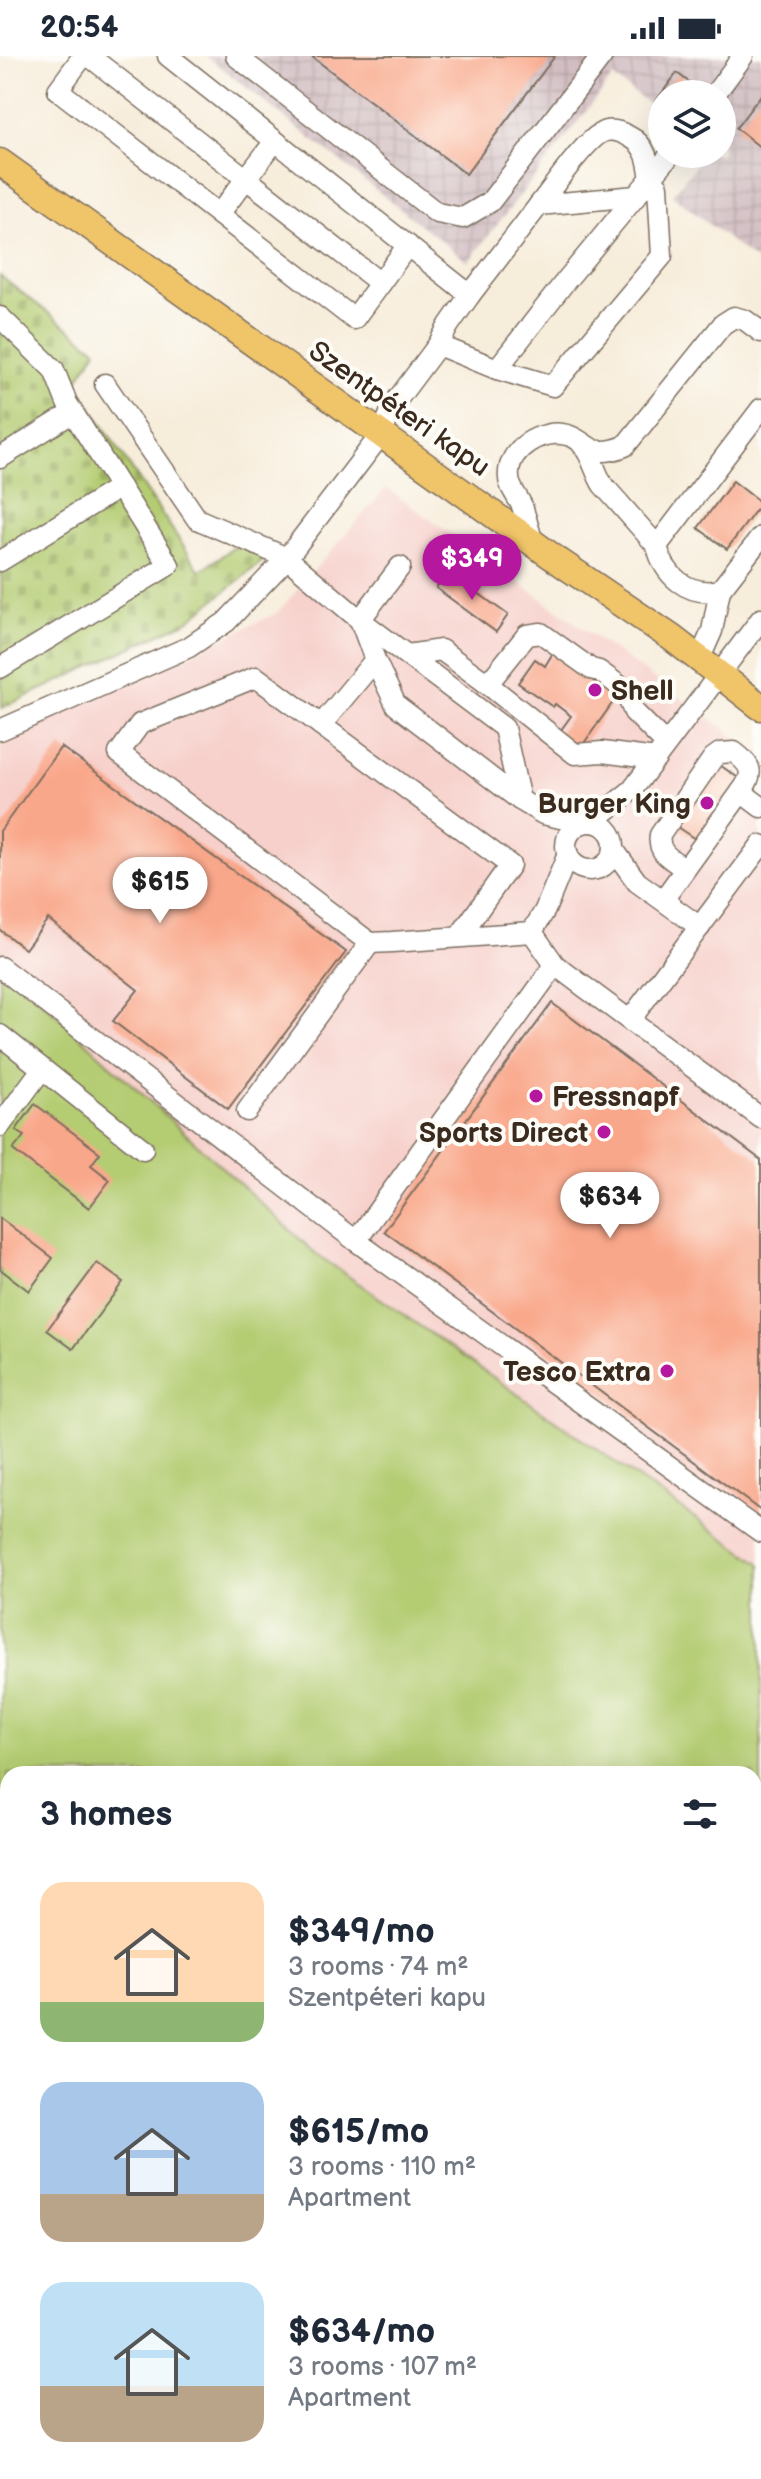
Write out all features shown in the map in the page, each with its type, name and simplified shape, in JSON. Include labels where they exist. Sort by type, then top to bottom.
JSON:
[{"type":"main road","name":"Szentpéteri kapu","points":[[0,162],[700,658],[761,707]]},
{"type":"street","points":[[380,283],[86,56],[58,90],[354,319],[408,245]]},
{"type":"street","points":[[168,56],[470,295]]},
{"type":"street","points":[[236,56],[437,213],[463,218],[490,202],[602,56]]},
{"type":"street","points":[[725,80],[743,56]]},
{"type":"street","points":[[0,730],[189,647],[226,622],[287,558],[382,433],[394,404],[470,295],[591,138],[606,131],[622,132],[636,139],[648,159],[655,183],[662,256],[553,386],[497,369],[438,345]]},
{"type":"street","points":[[219,214],[275,141]]},
{"type":"street","points":[[497,369],[564,283],[636,196],[655,183],[663,168]]},
{"type":"street","points":[[539,205],[636,196]]},
{"type":"street","points":[[0,317],[54,370],[72,413],[169,565],[0,668]]},
{"type":"street","points":[[533,542],[509,478],[511,465],[530,440],[565,434],[595,450],[613,451],[625,446],[723,324],[734,317],[745,320],[761,332]]},
{"type":"street","points":[[105,384],[197,519],[287,558],[360,620],[504,728],[520,800]]},
{"type":"street","points":[[657,546],[761,409]]},
{"type":"street","points":[[0,458],[72,413]]},
{"type":"street","points":[[578,440],[591,454],[603,485],[657,546],[660,559],[674,580],[699,591],[720,590]]},
{"type":"street","points":[[0,561],[120,487]]},
{"type":"street","points":[[700,658],[712,631],[720,590],[761,537]]},
{"type":"street","points":[[360,620],[400,567]]},
{"type":"street","points":[[532,932],[545,910],[567,852],[569,836],[632,790],[761,619]]},
{"type":"street","points":[[360,620],[396,705],[520,800],[543,814],[605,827],[637,882]]},
{"type":"street","points":[[485,682],[495,675],[527,635],[541,633],[624,689],[634,712],[661,752]]},
{"type":"street","points":[[407,655],[441,650],[575,754],[661,752]]},
{"type":"street","points":[[321,725],[375,660]]},
{"type":"street","points":[[459,937],[510,865],[256,677],[140,724],[119,753],[370,943],[459,937],[532,932]]},
{"type":"street","points":[[663,900],[749,781],[749,767],[734,752],[720,753],[713,758],[660,835],[660,848],[664,854],[684,868]]},
{"type":"street","points":[[545,910],[595,869],[607,863],[632,790]]},
{"type":"street","points":[[741,792],[761,807]]},
{"type":"street","points":[[543,814],[577,866],[637,882],[700,927]]},
{"type":"street","points":[[630,1020],[761,845]]},
{"type":"street","points":[[532,932],[555,965],[761,1118]]},
{"type":"street","points":[[247,1111],[370,943]]},
{"type":"street","points":[[356,1241],[555,965]]},
{"type":"street","points":[[0,967],[356,1241],[761,1532]]},
{"type":"street","points":[[0,1035],[143,1149]]},
{"type":"street","points":[[0,1126],[42,1069]]},
{"type":"shaded area","points":[[206,56],[761,56],[761,265],[672,195],[693,168],[736,168],[736,80],[648,80],[648,103],[613,77],[468,262]]},
{"type":"shaded area","points":[[386,488],[761,755],[761,1564],[315,1252],[0,963],[0,748],[45,723],[277,613]]},
{"type":"green space","points":[[0,276],[97,350],[75,384],[200,571],[243,541],[264,560],[188,621],[2,708]]},
{"type":"green space","points":[[0,963],[315,1253],[761,1564],[761,1766],[0,1766]]},
{"type":"building","points":[[311,56],[555,56],[466,174]]},
{"type":"building","points":[[677,73],[686,80],[672,80]]},
{"type":"building","points":[[761,95],[761,148],[736,128]]},
{"type":"building","points":[[733,481],[761,503],[727,549],[698,528]]},
{"type":"building","points":[[448,571],[508,615],[496,632],[436,588]]},
{"type":"building","points":[[553,653],[595,682],[599,675],[621,691],[579,750],[558,734],[571,716],[518,683],[535,659],[545,666]]},
{"type":"building","points":[[61,747],[346,952],[228,1109],[113,1021],[138,990],[48,919],[25,949],[0,930],[0,831]]},
{"type":"building","points":[[717,763],[741,780],[698,841],[674,825]]},
{"type":"building","name":"Tesco Extra","points":[[552,1003],[761,1160],[761,1511],[384,1231]]},
{"type":"building","points":[[35,1104],[100,1153],[91,1165],[110,1180],[89,1208],[13,1150],[24,1136],[16,1130]]},
{"type":"building","points":[[0,1218],[53,1258],[29,1291],[0,1269]]},
{"type":"building","points":[[97,1263],[123,1282],[73,1349],[47,1330]]},
{"type":"place","name":"Shell","points":[[595,690]]},
{"type":"place","name":"Burger King","points":[[707,803]]},
{"type":"place","name":"Fressnapf","points":[[536,1096]]},
{"type":"place","name":"Sports Direct","points":[[604,1132]]},
{"type":"place","name":"Tesco Extra","points":[[667,1371]]}]
